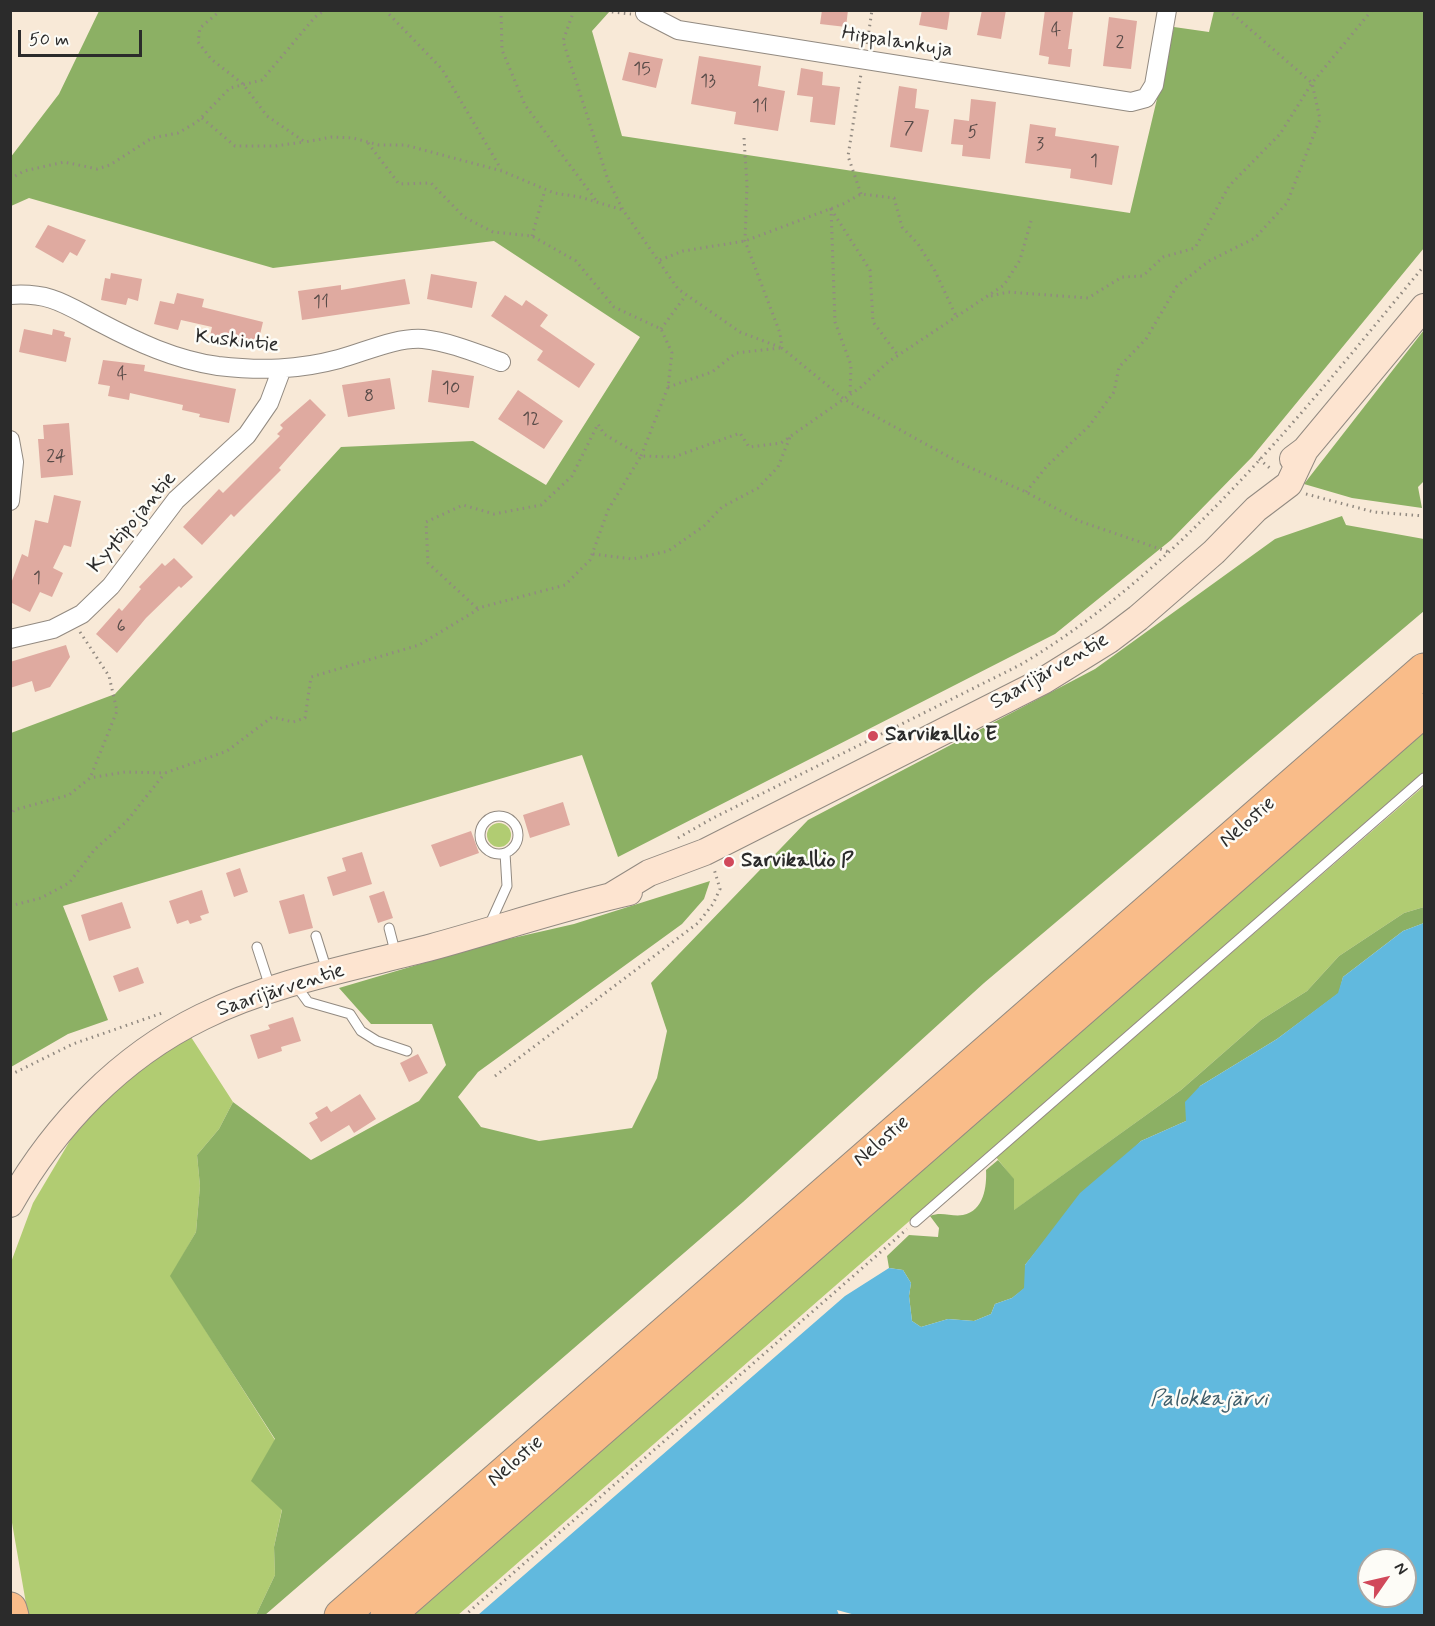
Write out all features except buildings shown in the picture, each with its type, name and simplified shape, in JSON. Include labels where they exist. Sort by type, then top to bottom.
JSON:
[{"type":"highway","name":"Nelostie","points":[[341,1616],[1425,670]]},
{"type":"highway","name":"Nelostie","points":[[387,1616],[1425,710]]},
{"type":"highway","points":[[10,1609],[12,1616]]},
{"type":"main road","name":"Saarijärventie","points":[[12,1197],[62,1128],[126,1065],[187,1025],[283,987],[611,896],[688,851],[1075,663],[1138,618],[1214,552],[1256,509],[1274,472],[1305,450],[1425,307]]},
{"type":"street","name":"Hippalankuja","points":[[645,13],[678,30],[1131,102],[1146,98],[1154,84],[1167,10]]},
{"type":"street","name":"Kuskintie","points":[[10,294],[30,293],[65,302],[98,322],[164,353],[218,366],[280,371],[337,360],[389,344],[421,339],[453,345],[501,362]]},
{"type":"street","name":"Kyytipojantie","points":[[10,639],[53,629],[82,614],[111,586],[176,500],[247,435],[269,403],[280,371]]},
{"type":"street","points":[[10,440],[14,462],[10,501]]},
{"type":"lane","points":[[915,1222],[1425,778]]},
{"type":"lane","points":[[500,816],[515,824],[517,841],[512,850],[505,854],[490,852],[483,846],[479,837],[481,828],[490,818],[500,816]]},
{"type":"lane","points":[[487,931],[507,886],[505,854]]},
{"type":"lane","points":[[389,928],[396,956]]},
{"type":"lane","points":[[316,936],[328,975]]},
{"type":"lane","points":[[257,946],[283,987],[308,1002],[350,1014],[361,1031],[377,1041],[407,1051]]},
{"type":"path","points":[[220,10],[200,28],[198,42],[211,59],[243,84],[267,116],[305,142]]},
{"type":"path","points":[[10,179],[24,171],[64,162],[97,169],[110,165],[152,138],[178,133],[202,118],[230,88],[262,80],[315,17],[325,10]]},
{"type":"path","points":[[385,10],[442,69],[502,171]]},
{"type":"path","points":[[501,10],[502,50],[525,105],[599,204]]},
{"type":"path","points":[[574,10],[563,41],[608,180],[623,210],[660,260],[678,290],[740,332],[782,348],[844,399],[962,464],[1026,492],[1079,521],[1169,552]]},
{"type":"path","points":[[594,10],[619,14],[645,13]]},
{"type":"path","points":[[861,194],[848,156],[872,10]]},
{"type":"path","points":[[1026,492],[1047,466],[1089,426],[1114,392],[1119,367],[1146,339],[1177,286],[1209,261],[1255,238],[1287,203],[1320,119],[1312,83],[1228,10]]},
{"type":"path","points":[[988,296],[1008,292],[1088,298],[1122,277],[1143,276],[1163,257],[1195,248],[1229,186],[1280,134],[1312,83],[1372,10]]},
{"type":"path","points":[[202,118],[235,146],[275,147],[332,137],[353,138],[368,143],[405,145],[502,171],[545,190],[623,210]]},
{"type":"path","points":[[744,138],[747,185],[745,241],[780,333],[782,348]]},
{"type":"path","points":[[90,778],[125,772],[165,772],[227,751],[272,717],[293,722],[305,718],[311,677],[419,645],[478,609],[565,585],[590,560],[608,510],[641,456],[668,387],[672,353],[661,329],[614,307],[576,261],[532,236],[492,232],[464,217],[431,183],[399,184],[368,143]]},
{"type":"path","points":[[532,236],[545,190]]},
{"type":"path","points":[[660,260],[683,251],[745,241],[861,194],[894,198],[902,228],[918,244],[935,271],[956,316]]},
{"type":"path","points":[[831,208],[870,270],[873,322],[898,356]]},
{"type":"path","points":[[831,208],[835,322],[851,365],[850,395]]},
{"type":"path","points":[[478,609],[428,563],[426,522],[463,505],[494,514],[541,505],[572,476],[598,424],[604,434],[641,456],[674,457],[740,433],[749,447],[781,443],[850,395],[898,356],[1004,285],[1020,260],[1031,221]]},
{"type":"path","points":[[495,1076],[698,923],[713,904],[720,889],[718,877],[688,851],[713,818],[1020,665],[1059,642],[1169,552],[1274,472],[1425,266]]},
{"type":"path","points":[[661,329],[686,295]]},
{"type":"path","points":[[668,387],[712,372],[736,353],[782,348]]},
{"type":"path","points":[[592,554],[633,559],[668,551],[704,526],[722,507],[758,488],[778,466],[791,435]]},
{"type":"path","points":[[1274,472],[1296,492],[1374,512],[1425,516]]},
{"type":"path","points":[[10,817],[14,810],[69,795],[90,778],[117,711],[109,676],[72,619]]},
{"type":"path","points":[[10,906],[41,898],[69,883],[95,849],[126,822],[165,772]]},
{"type":"path","points":[[10,1075],[73,1044],[170,1010]]},
{"type":"path","points":[[464,1616],[915,1222]]},
{"type":"green space","points":[[99,11],[610,11],[592,31],[622,136],[1130,213],[1174,27],[1209,32],[1214,11],[1424,11],[1424,248],[1252,457],[1171,540],[1055,634],[618,857],[582,755],[63,906],[108,1020],[68,1034],[11,1067],[11,733],[115,694],[341,447],[473,441],[546,485],[640,337],[494,241],[273,268],[29,198],[11,206],[10,158],[59,94]]},
{"type":"green space","points":[[1424,330],[1424,481],[1418,487],[1422,508],[1352,498],[1304,484]]},
{"type":"green space","points":[[1342,516],[1346,525],[1424,539],[1424,611],[984,983],[743,1202],[265,1615],[256,1615],[275,1575],[274,1547],[282,1510],[251,1481],[275,1439],[170,1276],[196,1232],[200,1186],[197,1155],[219,1129],[233,1102],[311,1160],[419,1101],[446,1065],[432,1024],[371,1024],[339,988],[491,943],[574,924],[710,881],[704,899],[682,924],[478,1072],[458,1097],[481,1127],[539,1141],[632,1128],[657,1078],[667,1031],[651,983],[808,820],[1095,669],[1275,539]]},
{"type":"green space","points":[[1424,732],[1424,772],[458,1615],[413,1616]]},
{"type":"green space","points":[[1424,786],[1424,907],[1404,913],[1339,956],[1307,991],[1261,1020],[1181,1090],[1013,1211],[1014,1180],[996,1157]]},
{"type":"green space","points":[[499,823],[508,826],[511,835],[508,844],[499,847],[490,844],[487,835],[490,826]]},
{"type":"green space","points":[[1424,907],[1424,923],[1403,931],[1343,977],[1339,993],[1277,1039],[1200,1086],[1186,1121],[1141,1141],[1052,1232],[1025,1265],[1025,1288],[1012,1298],[995,1304],[991,1314],[974,1321],[948,1319],[921,1327],[912,1321],[909,1296],[911,1283],[903,1270],[889,1268],[887,1256],[909,1235],[938,1237],[939,1228],[930,1216],[963,1215],[976,1209],[985,1190],[986,1170],[998,1160],[1014,1179],[1014,1210],[1181,1090],[1261,1020],[1307,991],[1339,956],[1404,913]]},
{"type":"green space","points":[[191,1037],[233,1102],[219,1129],[197,1155],[200,1186],[196,1232],[171,1276],[275,1440],[252,1481],[282,1509],[274,1547],[275,1575],[256,1615],[28,1615],[11,1517],[10,1265],[33,1203],[71,1139],[112,1092],[152,1059]]},
{"type":"water","name":"Palokkajärvi","points":[[1424,923],[1424,1615],[859,1616],[837,1610],[839,1615],[478,1615],[845,1296],[889,1268],[903,1270],[911,1283],[909,1296],[912,1321],[921,1327],[948,1319],[974,1321],[991,1314],[995,1304],[1012,1298],[1024,1288],[1025,1265],[1080,1193],[1141,1141],[1186,1121],[1185,1102],[1200,1086],[1277,1039],[1338,993],[1343,977],[1403,931]]},
{"type":"place","name":"Sarvikallio E","points":[[873,736]]},
{"type":"place","name":"Sarvikallio P","points":[[729,862]]}]
